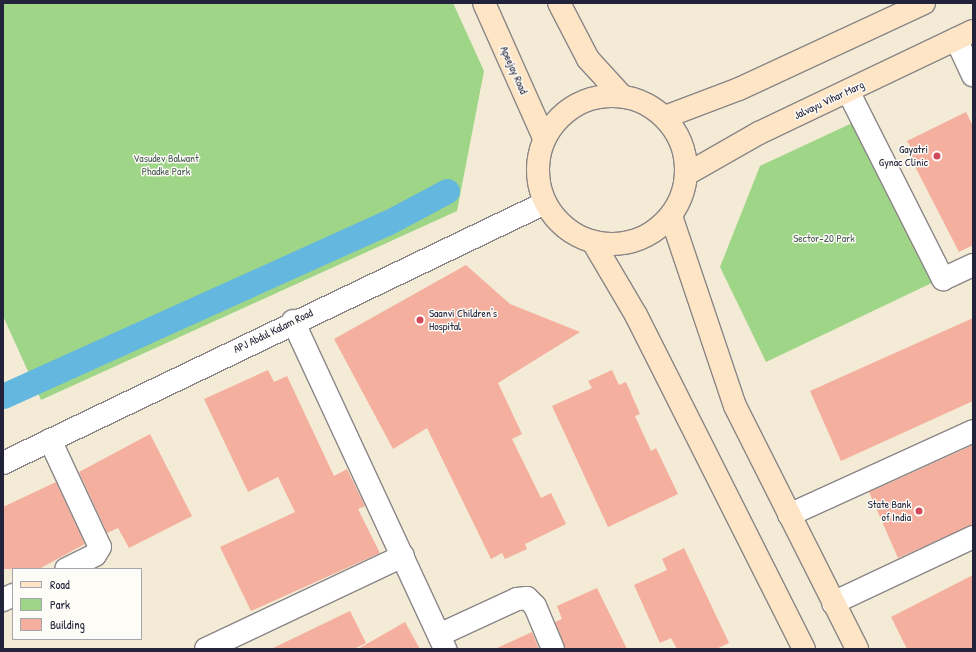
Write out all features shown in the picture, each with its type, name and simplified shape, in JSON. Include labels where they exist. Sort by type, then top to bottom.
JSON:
[{"type":"main road","name":"Apeejay Road","points":[[484,3],[544,138]]},
{"type":"main road","points":[[559,3],[588,59],[621,95]]},
{"type":"main road","points":[[665,117],[739,89],[924,3]]},
{"type":"main road","name":"Jalvayu Vihar Marg","points":[[687,174],[760,133],[965,35]]},
{"type":"main road","points":[[621,95],[645,102],[665,117],[677,134],[687,174],[679,203],[671,216],[656,231],[636,241],[615,245],[593,242],[574,234],[557,220],[545,203],[538,167],[544,138],[557,118],[576,104],[598,96],[621,95]]},
{"type":"main road","points":[[671,216],[735,406],[857,649]]},
{"type":"main road","points":[[593,242],[608,273],[636,315],[804,649]]},
{"type":"street","points":[[965,35],[973,75]]},
{"type":"street","points":[[848,91],[943,279],[973,265]]},
{"type":"street","name":"APJ Abdul Kalam Road","points":[[3,464],[293,322],[545,203]]},
{"type":"street","points":[[293,322],[442,642],[517,599],[527,598],[535,606],[553,649]]},
{"type":"street","points":[[789,515],[973,431]]},
{"type":"street","points":[[50,440],[100,547],[95,555],[68,568]]},
{"type":"street","points":[[833,603],[973,537]]},
{"type":"street","points":[[206,649],[403,556]]},
{"type":"street","points":[[3,600],[12,596]]},
{"type":"green space","name":"Vasudev Balwant Phadke Park","points":[[3,3],[453,3],[484,71],[457,211],[41,400],[3,316]]},
{"type":"green space","name":"Sector-20 Park","points":[[863,118],[940,279],[766,362],[720,267],[760,166]]},
{"type":"building","points":[[966,112],[973,126],[973,245],[959,252],[907,151],[912,149],[907,141]]},
{"type":"building","points":[[466,265],[510,304],[580,332],[498,383],[522,434],[512,439],[541,498],[551,493],[566,524],[525,544],[527,549],[505,559],[502,553],[491,559],[427,428],[393,449],[334,339]]},
{"type":"building","points":[[973,318],[973,401],[841,461],[810,391]]},
{"type":"building","points":[[268,370],[274,382],[287,376],[334,476],[347,469],[365,506],[358,509],[380,553],[251,611],[220,547],[295,512],[278,477],[248,492],[204,399]]},
{"type":"building","points":[[612,370],[619,385],[626,382],[640,414],[635,416],[651,451],[656,448],[678,494],[608,527],[552,406],[592,388],[588,381]]},
{"type":"building","points":[[150,434],[192,516],[129,548],[118,528],[107,533],[79,472]]},
{"type":"building","points":[[973,445],[973,525],[898,558],[869,492]]},
{"type":"building","points":[[56,482],[85,544],[41,568],[3,569],[3,507]]},
{"type":"building","points":[[684,548],[729,643],[716,649],[677,649],[671,638],[660,643],[634,585],[667,570],[662,559]]},
{"type":"building","points":[[973,575],[973,649],[907,649],[891,617]]},
{"type":"building","points":[[597,588],[627,649],[565,649],[555,622],[562,619],[557,606]]},
{"type":"building","points":[[350,611],[366,643],[354,649],[271,649]]},
{"type":"building","points":[[405,622],[420,649],[358,649]]},
{"type":"building","points":[[532,632],[539,649],[495,649]]},
{"type":"waterway","points":[[3,396],[387,223],[447,191]]},
{"type":"place","name":"Gayatri Gynac Clinic","points":[[937,156]]},
{"type":"place","name":"Saanvi Children's Hospital","points":[[420,320]]},
{"type":"place","name":"State Bank of India","points":[[919,511]]}]
